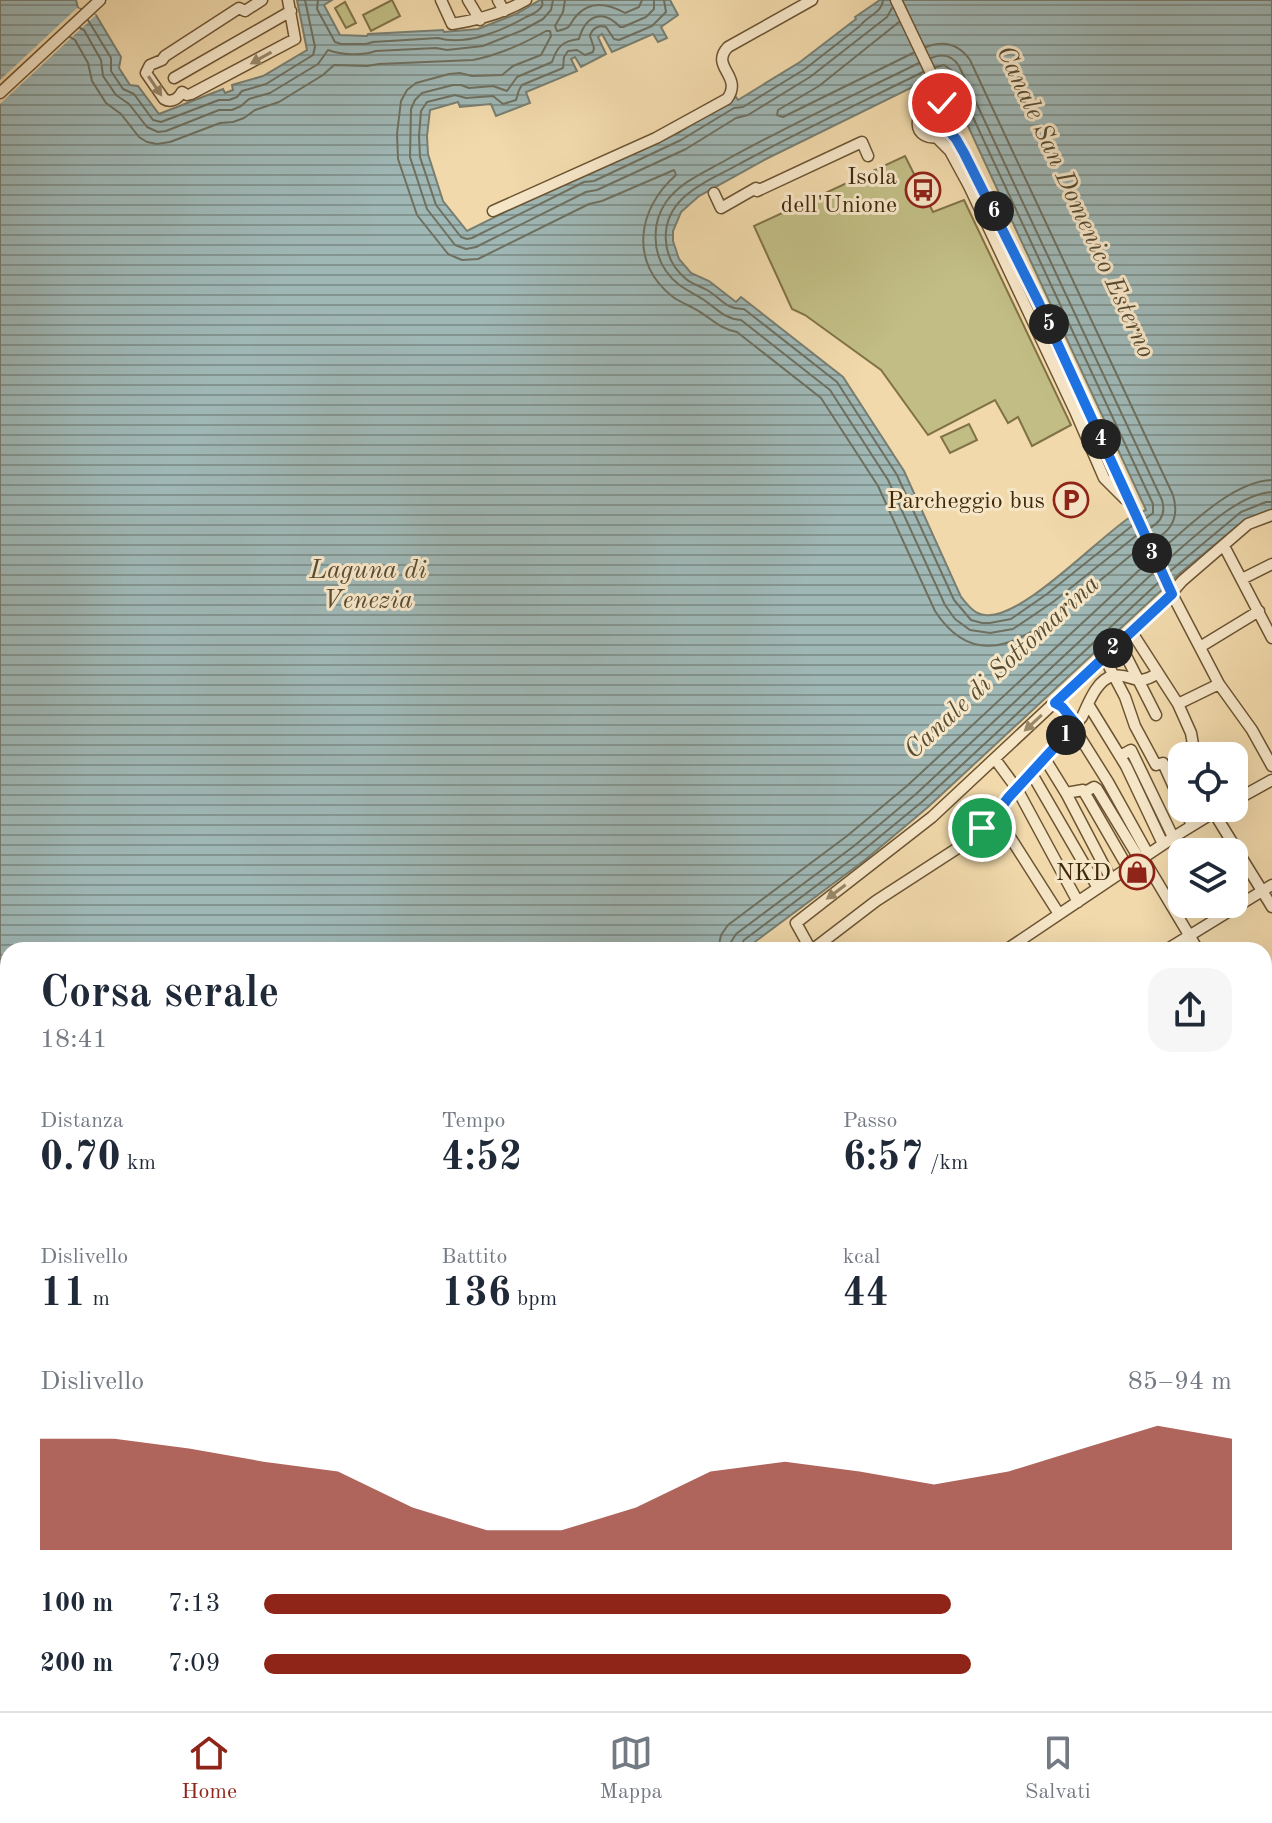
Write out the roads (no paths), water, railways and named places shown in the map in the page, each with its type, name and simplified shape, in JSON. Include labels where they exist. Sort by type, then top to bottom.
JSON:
[{"type":"street","points":[[0,93],[100,0]]},
{"type":"street","points":[[182,92],[176,99],[166,100],[147,76],[150,65],[162,60],[236,4],[245,11],[262,0]]},
{"type":"street","points":[[441,0],[452,24],[480,20],[526,0]]},
{"type":"street","points":[[468,0],[480,20]]},
{"type":"street","points":[[498,0],[504,11]]},
{"type":"street","points":[[493,211],[656,138],[727,99],[733,86],[722,63],[723,52],[812,0]]},
{"type":"street","points":[[896,0],[933,79],[948,120],[947,129],[937,138],[926,137],[919,128],[919,119],[931,97],[933,79]]},
{"type":"street","points":[[162,60],[182,92],[191,94],[295,39],[290,6],[174,78]]},
{"type":"street","points":[[926,110],[936,108],[943,112]]},
{"type":"street","points":[[947,129],[964,153],[1039,303],[1170,589],[1219,684],[1252,730],[1272,766]]},
{"type":"street","points":[[937,138],[950,151],[969,186],[1104,478],[1133,510]]},
{"type":"street","points":[[714,193],[721,208],[756,188],[757,191],[862,142],[868,156]]},
{"type":"street","points":[[807,942],[796,923],[932,817],[1163,603],[1170,589],[1248,524],[1272,515]]},
{"type":"street","points":[[1224,546],[1272,638]]},
{"type":"street","points":[[1242,579],[1272,564]]},
{"type":"street","points":[[1200,647],[1259,611]]},
{"type":"street","points":[[1131,631],[1178,704],[1193,742]]},
{"type":"street","points":[[1119,642],[1156,715]]},
{"type":"street","points":[[1104,657],[1125,697],[1141,738],[1156,765],[1163,763],[1168,774]]},
{"type":"street","points":[[822,942],[876,901],[967,842],[996,815],[1082,717],[1101,684],[1113,676],[1138,680],[1158,673]]},
{"type":"street","points":[[1178,704],[1219,684]]},
{"type":"street","points":[[1055,703],[1076,724],[1076,731],[1108,782],[1144,857],[1193,942]]},
{"type":"street","points":[[1020,942],[1168,841],[1088,704]]},
{"type":"street","points":[[995,759],[1017,789],[1078,902]]},
{"type":"street","points":[[1045,759],[1111,879]]},
{"type":"street","points":[[1032,774],[1098,888]]},
{"type":"street","points":[[1248,793],[1272,780]]},
{"type":"street","points":[[1085,792],[1094,787],[1097,789],[1144,857]]},
{"type":"street","points":[[1066,793],[1085,792],[1128,868]]},
{"type":"street","points":[[996,815],[1059,914]]},
{"type":"street","points":[[1172,838],[1196,822]]},
{"type":"street","points":[[1224,822],[1267,888],[1272,907]]},
{"type":"street","points":[[1179,942],[1267,888]]},
{"type":"water","name":"Laguna di Venezia","points":[[0,0],[76,0],[78,8],[96,15],[121,57],[119,68],[130,85],[138,86],[159,114],[223,89],[225,93],[233,90],[232,85],[263,76],[307,50],[297,0],[332,0],[324,5],[340,35],[367,36],[478,29],[516,14],[540,0],[670,0],[678,15],[661,27],[667,38],[658,42],[653,34],[612,52],[602,34],[598,37],[606,54],[581,67],[575,57],[571,59],[577,71],[526,92],[530,103],[496,116],[491,104],[460,107],[458,102],[430,110],[428,154],[443,201],[467,231],[587,171],[589,174],[678,133],[736,97],[738,100],[800,62],[880,0],[1272,0],[1272,509],[1246,519],[1179,574],[928,807],[865,860],[755,942],[0,942]],"holes":[[[943,72],[1146,510],[1129,518],[1018,605],[1000,613],[985,615],[974,611],[961,597],[904,471],[843,377],[741,297],[736,302],[709,281],[691,273],[679,259],[673,241],[673,231],[681,212],[699,196],[766,159]]]},
{"type":"place","name":"Isola dell'Unione","points":[[923,190]]},
{"type":"place","name":"Parcheggio bus","points":[[1071,500]]},
{"type":"place","name":"NKD","points":[[1137,872]]},
{"type":"water label","name":"Canale San Domenico Esterno","points":[[1077,201]]},
{"type":"water label","name":"Canale di Sottomarina","points":[[1001,666]]}]
